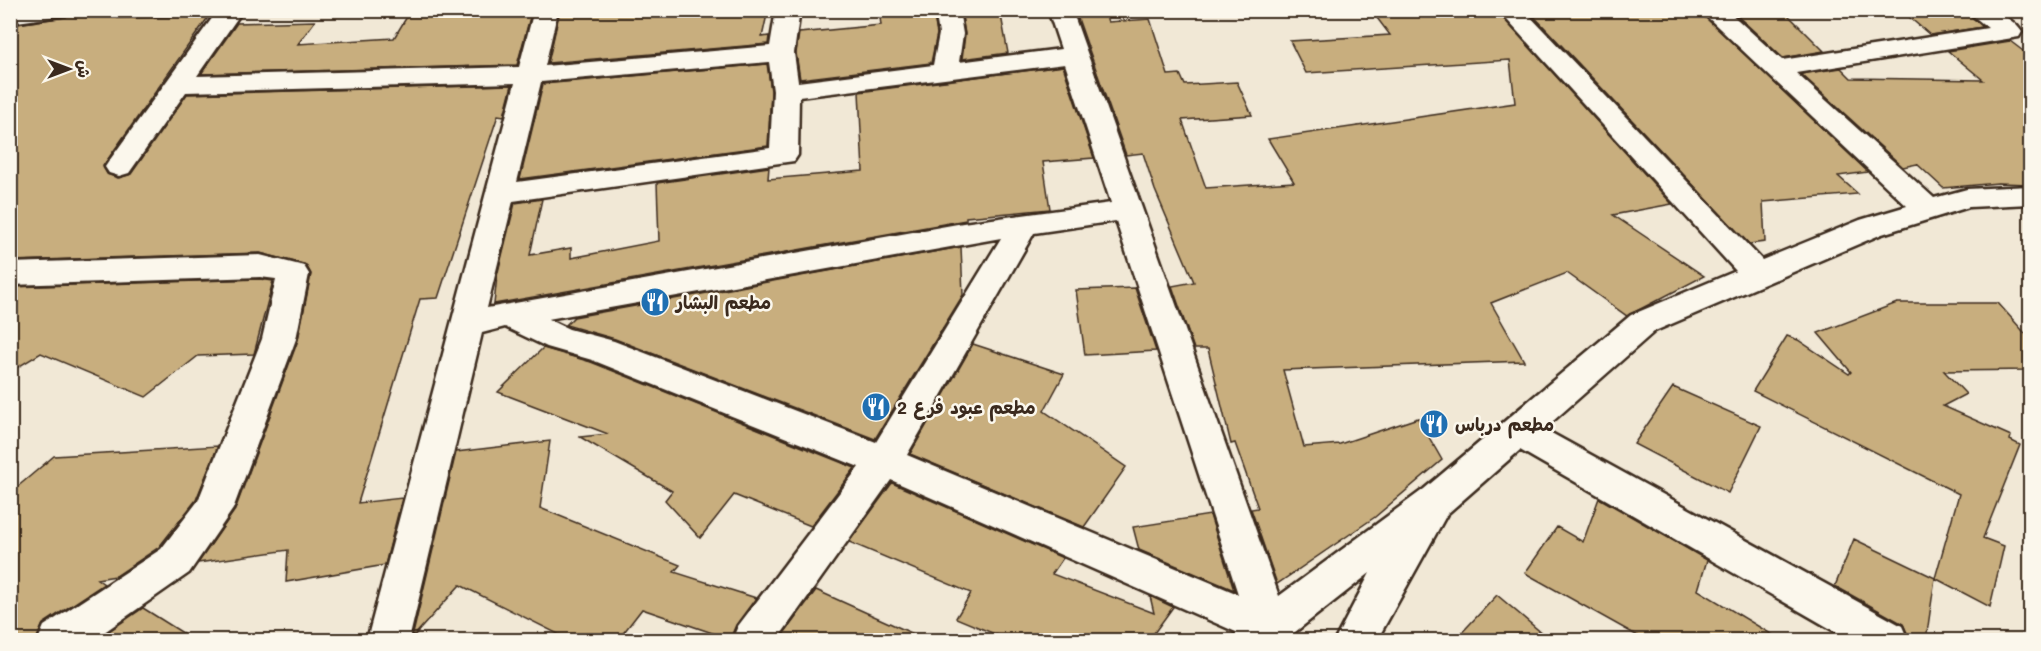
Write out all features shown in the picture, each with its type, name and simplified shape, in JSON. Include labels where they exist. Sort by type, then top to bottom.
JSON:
[{"type":"street","points":[[10,16],[84,10]]},
{"type":"street","points":[[119,167],[231,10]]},
{"type":"street","points":[[388,640],[546,10]]},
{"type":"street","points":[[501,193],[784,155],[786,91],[781,53],[788,10]]},
{"type":"street","points":[[945,71],[951,34],[947,10]]},
{"type":"street","points":[[1059,10],[1127,210],[1261,634]]},
{"type":"street","points":[[1510,10],[1756,273]]},
{"type":"street","points":[[1712,10],[1929,210]]},
{"type":"street","points":[[1776,69],[2010,32],[1978,10]]},
{"type":"street","points":[[178,84],[529,75],[781,53]]},
{"type":"street","points":[[786,91],[1075,55]]},
{"type":"street","points":[[1261,634],[1437,500],[1642,323],[1756,273],[1871,227],[1967,198],[2031,195]]},
{"type":"street","points":[[466,325],[508,315],[963,233],[1127,210]]},
{"type":"street","points":[[753,640],[884,461],[1024,224]]},
{"type":"street","points":[[10,274],[260,266],[293,274],[279,339],[214,509],[176,561],[59,640]]},
{"type":"street","points":[[508,315],[559,338],[602,350],[884,461],[1261,634]]},
{"type":"street","points":[[1518,430],[1887,640]]},
{"type":"street","points":[[1356,640],[1374,604],[1437,500]]},
{"type":"building","points":[[72,10],[126,10],[118,18],[209,16],[103,166],[107,174],[118,178],[131,174],[187,94],[512,85],[504,116],[498,115],[438,298],[420,299],[358,503],[402,498],[385,565],[286,582],[288,550],[198,563],[235,510],[298,340],[311,274],[306,265],[260,253],[10,261],[10,25],[66,17]]},
{"type":"building","points":[[411,10],[532,10],[517,65],[201,74],[237,23],[315,21],[298,44],[394,38]]},
{"type":"building","points":[[560,10],[768,10],[762,37],[769,36],[768,44],[548,63]]},
{"type":"building","points":[[879,10],[933,10],[937,34],[931,63],[800,79],[796,53],[799,33],[881,25]]},
{"type":"building","points":[[961,10],[1000,10],[1008,53],[962,59],[965,34]]},
{"type":"building","points":[[1075,10],[1104,10],[1108,22],[1150,19],[1168,75],[1180,74],[1185,85],[1237,82],[1252,115],[1182,120],[1206,188],[1294,182],[1268,139],[1515,103],[1510,60],[1306,73],[1290,41],[1390,35],[1371,10],[1496,10],[1672,204],[1613,215],[1704,276],[1627,316],[1567,273],[1491,303],[1524,361],[1283,370],[1304,447],[1340,444],[1418,418],[1442,460],[1375,517],[1277,584],[1251,509],[1258,508],[1235,443],[1231,444],[1208,349],[1194,349],[1172,286],[1194,282],[1155,190],[1143,153],[1126,155]]},
{"type":"building","points":[[1528,10],[1698,10],[1868,172],[1838,176],[1858,194],[1763,202],[1765,242],[1749,244]]},
{"type":"building","points":[[1731,10],[1783,10],[1824,51],[1783,58]]},
{"type":"building","points":[[1901,10],[1964,10],[1983,27],[1930,35]]},
{"type":"building","points":[[2010,41],[2031,57],[2031,184],[1998,183],[1943,188],[1917,164],[1903,167],[1801,74],[1841,68],[1851,78],[1983,80],[1948,51]]},
{"type":"building","points":[[767,64],[771,91],[768,146],[520,179],[543,84]]},
{"type":"building","points":[[1063,66],[1094,158],[1043,162],[1050,209],[966,217],[966,220],[494,304],[497,276],[515,203],[542,199],[530,255],[571,248],[571,258],[659,241],[657,183],[769,167],[768,179],[863,171],[859,92]]},
{"type":"building","points":[[961,247],[963,295],[875,439],[615,339],[566,325],[574,317]]},
{"type":"building","points":[[260,279],[273,281],[254,354],[198,356],[146,397],[41,353],[10,372],[10,287]]},
{"type":"building","points":[[1135,288],[1156,351],[1085,355],[1076,290]]},
{"type":"building","points":[[1897,303],[1998,303],[2031,340],[2031,370],[1944,371],[1966,394],[1943,406],[2011,436],[2010,440],[2020,445],[1983,538],[2004,546],[1990,607],[1935,578],[1959,494],[1753,391],[1787,336],[1798,340],[1849,374],[1851,372],[1818,333]]},
{"type":"building","points":[[973,344],[1064,374],[1044,411],[1126,467],[1084,527],[910,454]]},
{"type":"building","points":[[543,348],[591,362],[855,468],[811,526],[734,495],[700,538],[665,500],[672,491],[580,437],[608,434],[498,392]]},
{"type":"building","points":[[1673,387],[1761,426],[1728,493],[1634,444]]},
{"type":"building","points":[[550,441],[540,508],[680,565],[674,572],[756,598],[736,625],[730,639],[642,609],[618,640],[570,640],[460,585],[412,638],[456,452]]},
{"type":"building","points":[[218,446],[196,500],[159,547],[116,576],[97,579],[104,584],[43,624],[36,640],[10,640],[10,493],[54,456]]},
{"type":"building","points":[[892,483],[1063,558],[1052,574],[1154,613],[1150,596],[1173,607],[1149,640],[1009,640],[956,618],[971,593],[849,542]]},
{"type":"building","points":[[1599,498],[1707,560],[1698,590],[1781,640],[1645,640],[1525,573],[1557,527],[1583,542]]},
{"type":"building","points":[[1210,515],[1234,590],[1139,550],[1133,527]]},
{"type":"building","points":[[1854,539],[1935,578],[1926,640],[1910,640],[1903,624],[1835,586]]},
{"type":"building","points":[[816,590],[927,640],[779,640]]},
{"type":"building","points":[[1497,595],[1550,640],[1455,640]]},
{"type":"building","points":[[143,608],[194,640],[96,640]]},
{"type":"place","name":"مطعم البشار","points":[[655,302]]},
{"type":"place","name":"مطعم عبود فرع 2","points":[[876,407]]},
{"type":"place","name":"مطعم درباس","points":[[1434,424]]}]
